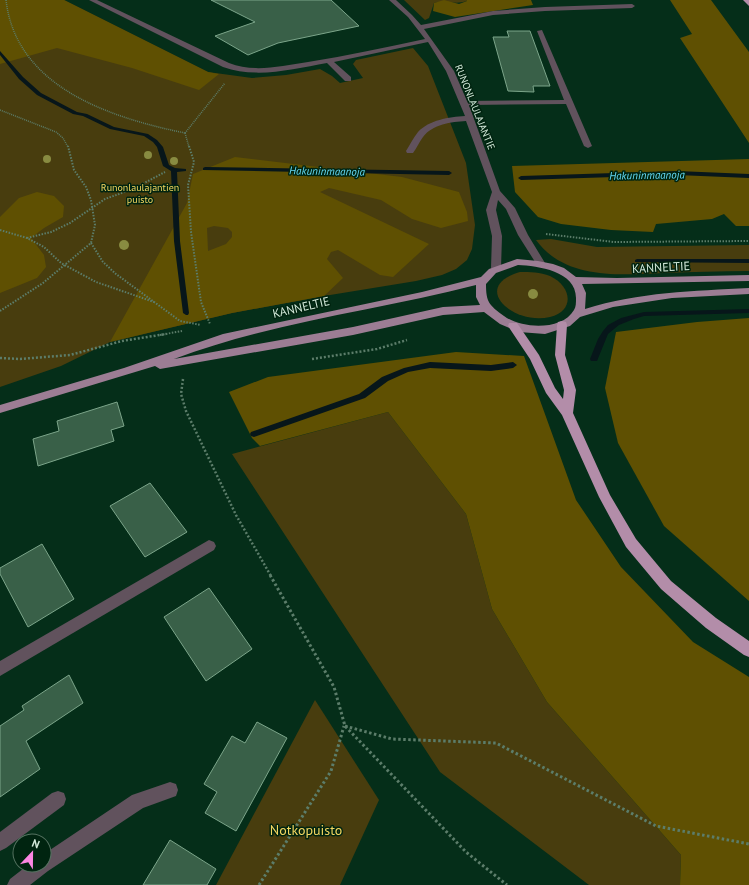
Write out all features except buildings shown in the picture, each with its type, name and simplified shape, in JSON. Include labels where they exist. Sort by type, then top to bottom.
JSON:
[{"type":"highway","points":[[746,0],[749,4]]},
{"type":"highway","points":[[562,325],[560,355],[570,390],[567,413]]},
{"type":"highway","points":[[513,326],[535,358],[550,390],[567,413],[605,497],[630,543],[666,585],[711,623],[749,650]]},
{"type":"main road","points":[[576,315],[581,307],[582,298],[579,289],[573,280],[559,270],[540,263],[517,262],[496,268],[483,280],[479,293],[481,301],[493,315],[513,326],[538,330],[562,325],[576,315],[612,304],[672,295],[749,292]]},
{"type":"main road","name":"KANNELTIE","points":[[573,280],[610,282],[709,277],[749,278]]},
{"type":"main road","name":"KANNELTIE","points":[[0,409],[127,371],[236,334],[341,311],[434,293],[483,280]]},
{"type":"main road","name":"KANNELTIE","points":[[127,371],[353,332],[443,311],[486,308]]},
{"type":"street","points":[[92,0],[237,69],[255,72],[329,61],[430,40]]},
{"type":"street","name":"RUNONLAULAJANTIE","points":[[392,0],[410,16],[430,40],[450,71],[464,103],[496,192],[510,208],[523,235],[540,263]]},
{"type":"street","points":[[419,28],[493,13],[545,9],[632,6]]},
{"type":"street","points":[[540,31],[588,146]]},
{"type":"street","points":[[329,61],[348,79]]},
{"type":"street","points":[[464,103],[569,102]]},
{"type":"street","points":[[410,151],[423,132],[432,126],[444,122],[469,118]]},
{"type":"street","points":[[496,192],[491,210],[497,236],[496,268]]},
{"type":"street","points":[[0,669],[209,546]]},
{"type":"street","points":[[52,858],[138,801],[170,790]]},
{"type":"street","points":[[0,842],[58,799]]},
{"type":"street","points":[[16,885],[31,873]]},
{"type":"path","points":[[6,0],[6,13],[23,50],[40,71],[54,83],[79,99],[116,115],[155,128],[185,133]]},
{"type":"path","points":[[185,133],[237,69]]},
{"type":"path","points":[[0,110],[44,126],[56,132],[63,138],[68,145],[74,170],[86,187],[96,225],[91,243],[42,283],[0,311]]},
{"type":"path","points":[[185,133],[194,162],[188,185],[192,232],[201,302],[212,327]]},
{"type":"path","points":[[27,238],[51,232],[70,223],[105,199],[133,189],[165,172]]},
{"type":"path","points":[[0,230],[27,238],[44,247],[65,265],[96,282],[154,302]]},
{"type":"path","points":[[523,235],[551,234],[614,242],[749,241]]},
{"type":"path","points":[[91,243],[103,262],[116,274],[180,321],[212,327]]},
{"type":"path","points":[[197,329],[212,327]]},
{"type":"path","points":[[0,358],[20,359],[70,355],[122,341],[189,330]]},
{"type":"path","points":[[183,376],[181,394],[186,411],[236,515],[334,687],[345,726],[466,852],[506,885]]},
{"type":"path","points":[[345,726],[392,739],[496,743],[656,826],[749,844]]},
{"type":"path","points":[[259,885],[331,771],[345,726]]},
{"type":"green space","name":"Runonlaulajantien puisto","points":[[0,0],[64,0],[208,72],[252,78],[286,75],[320,69],[340,83],[363,78],[353,64],[356,60],[413,48],[428,66],[466,163],[475,225],[472,249],[467,260],[456,269],[442,275],[416,281],[232,313],[110,342],[61,366],[0,387]]},
{"type":"green space","points":[[404,0],[467,1],[459,3],[434,3],[429,18],[425,20]]},
{"type":"green space","points":[[551,239],[597,247],[749,245],[749,271],[629,274],[594,272],[578,269],[562,262],[548,253],[536,240]]},
{"type":"green space","points":[[520,272],[542,274],[557,280],[563,286],[568,298],[564,309],[558,314],[550,317],[536,318],[523,316],[511,311],[502,304],[498,295],[498,287],[505,279]]},
{"type":"green space","points":[[388,412],[466,514],[492,609],[547,702],[681,855],[680,885],[589,885],[440,772],[232,454]]},
{"type":"green space","name":"Notkopuisto","points":[[315,700],[379,800],[340,885],[216,885]]},
{"type":"shaded area","points":[[0,0],[64,0],[208,72],[219,74],[199,90],[132,68],[57,48],[0,64]]},
{"type":"shaded area","points":[[444,0],[459,4],[467,1],[466,0],[531,0],[533,5],[455,17],[433,11],[434,3]]},
{"type":"shaded area","points":[[670,0],[711,0],[749,52],[749,143],[680,38],[692,34]]},
{"type":"shaded area","points":[[235,157],[402,177],[459,192],[467,212],[468,221],[441,228],[412,219],[381,200],[329,188],[320,192],[429,244],[393,277],[380,275],[338,250],[331,252],[327,259],[343,278],[324,296],[232,313],[110,342],[187,203],[193,174]],"holes":[[[214,226],[228,228],[232,232],[232,237],[226,244],[208,251],[207,228]]]},
{"type":"shaded area","points":[[749,159],[749,226],[736,226],[724,214],[712,219],[656,224],[653,232],[611,230],[561,224],[538,217],[515,192],[512,166]]},
{"type":"shaded area","points":[[37,192],[54,196],[64,206],[63,217],[44,228],[31,238],[44,255],[46,267],[37,278],[0,293],[0,217],[19,198]]},
{"type":"shaded area","points":[[749,318],[749,601],[664,526],[618,443],[605,388],[616,332],[697,322]]},
{"type":"shaded area","points":[[456,352],[524,356],[576,500],[621,567],[693,642],[749,677],[749,885],[680,885],[681,855],[547,702],[492,609],[466,514],[388,412],[260,446],[252,438],[229,392],[268,377]]},
{"type":"waterway","name":"Hakuninmaanoja","points":[[0,52],[21,78],[39,94],[75,113],[85,115],[112,128],[146,135],[155,141],[160,147],[166,166],[174,170]]},
{"type":"waterway","name":"Hakuninmaanoja","points":[[205,169],[449,173]]},
{"type":"waterway","name":"Hakuninmaanoja","points":[[174,170],[184,170]]},
{"type":"waterway","points":[[174,170],[177,241],[186,313]]},
{"type":"waterway","name":"Hakuninmaanoja","points":[[521,178],[677,173],[749,176]]},
{"type":"waterway","points":[[637,261],[749,261]]},
{"type":"waterway","points":[[594,359],[597,348],[605,333],[610,327],[624,319],[644,314],[749,311]]},
{"type":"waterway","points":[[254,434],[362,396],[385,379],[407,370],[430,365],[491,368],[513,365]]}]
